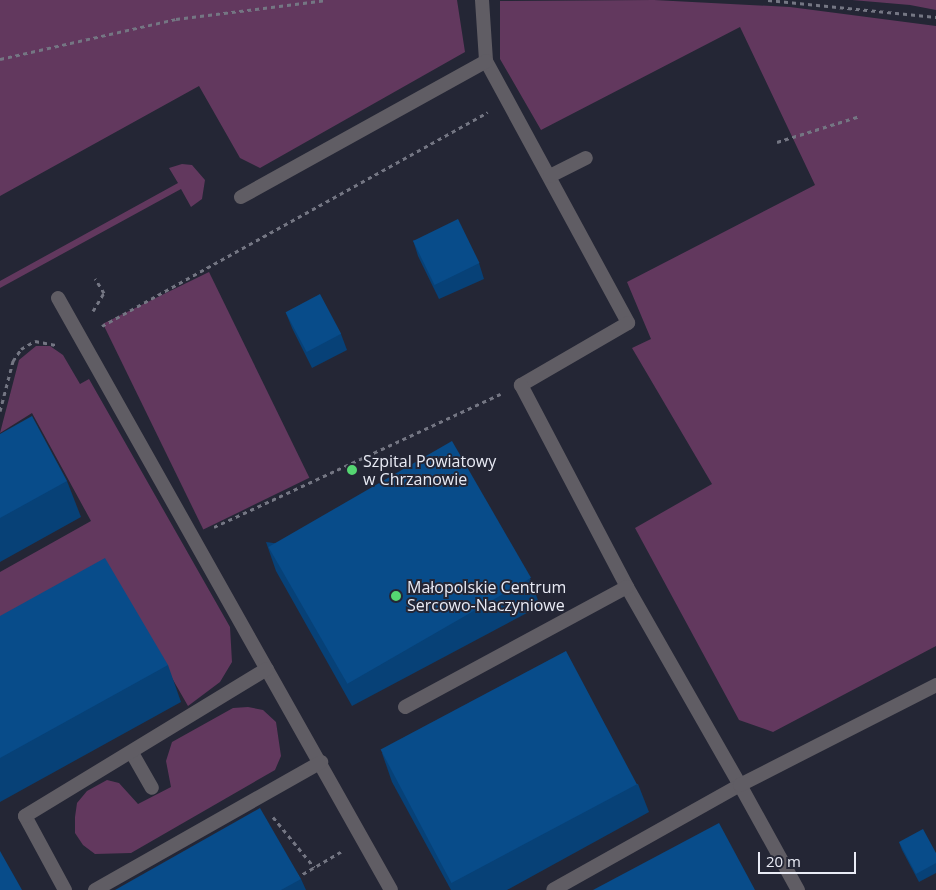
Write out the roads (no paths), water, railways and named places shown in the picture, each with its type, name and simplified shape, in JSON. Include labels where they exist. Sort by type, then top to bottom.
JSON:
[{"type":"street","points":[[482,0],[486,61],[628,323],[521,385],[627,587],[798,890]]},
{"type":"street","points":[[241,197],[486,61]]},
{"type":"street","points":[[550,176],[586,158]]},
{"type":"street","points":[[58,298],[321,762],[391,890]]},
{"type":"street","points":[[405,707],[627,587]]},
{"type":"street","points":[[65,890],[25,816],[132,753],[267,669]]},
{"type":"street","points":[[553,890],[740,785],[936,685]]},
{"type":"street","points":[[132,753],[152,788]]},
{"type":"street","points":[[95,890],[321,762]]},
{"type":"place","name":"Szpital Powiatowy w Chrzanowie","points":[[352,470]]},
{"type":"place","name":"Małopolskie Centrum Sercowo-Naczyniowe","points":[[396,596]]}]
